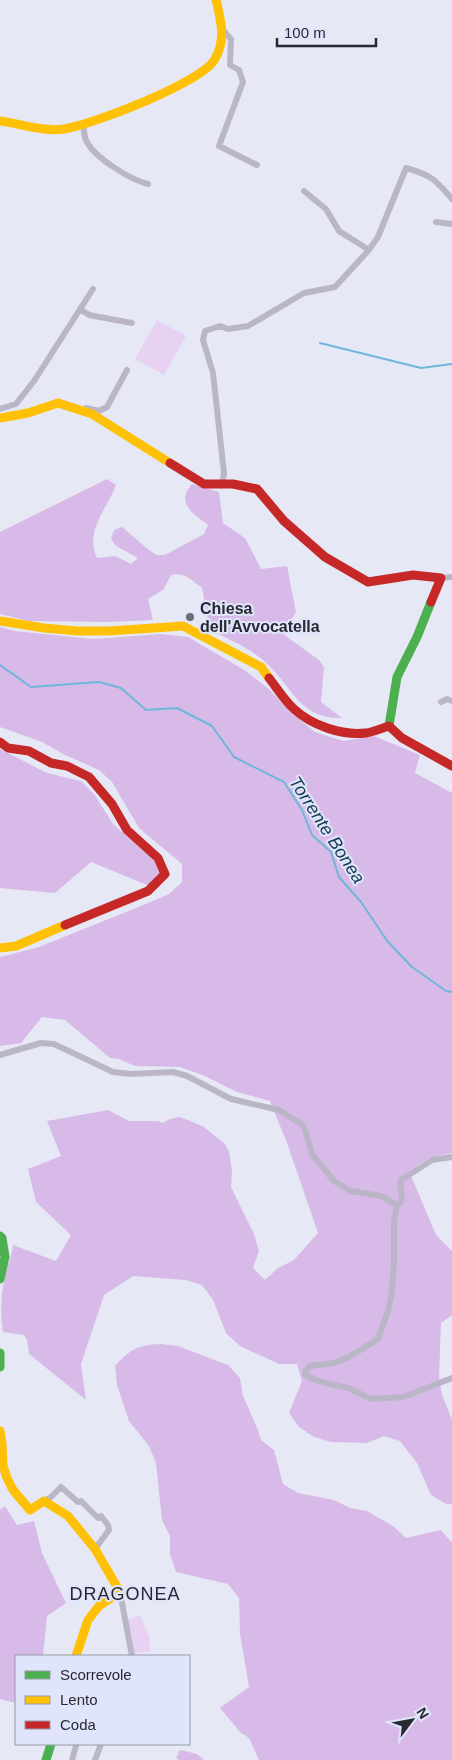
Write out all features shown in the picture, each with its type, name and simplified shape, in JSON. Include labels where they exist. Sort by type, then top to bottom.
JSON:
[{"type":"street","points":[[0,121],[57,129],[83,124],[163,92],[203,72],[215,60],[223,39],[223,30],[216,0]]},
{"type":"street","points":[[223,30],[232,39],[230,65],[239,70],[243,82],[219,146],[257,165]]},
{"type":"street","points":[[83,124],[86,140],[96,154],[108,164],[148,184]]},
{"type":"street","points":[[222,484],[224,474],[213,373],[202,340],[205,331],[220,326],[228,329],[248,326],[304,293],[335,287],[369,250],[378,236],[406,168],[426,174],[438,183],[452,199]]},
{"type":"street","points":[[304,191],[326,209],[339,231],[369,250]]},
{"type":"street","points":[[436,222],[452,224]]},
{"type":"street","points":[[0,409],[16,404],[34,382],[93,289]]},
{"type":"street","points":[[80,309],[90,315],[132,323]]},
{"type":"street","points":[[72,408],[73,404],[99,411],[107,407],[127,370]]},
{"type":"street","points":[[0,418],[28,413],[58,403],[92,414],[204,484],[233,484],[258,489],[284,521],[326,557],[368,582],[413,575],[440,578],[452,577]]},
{"type":"street","points":[[389,726],[397,677],[417,637],[440,578]]},
{"type":"street","points":[[0,621],[77,631],[183,626],[261,667],[292,707],[305,718],[332,729],[351,733],[366,733],[389,726]]},
{"type":"street","points":[[441,702],[452,701]]},
{"type":"street","points":[[389,726],[402,738],[452,766]]},
{"type":"street","points":[[0,742],[8,748],[28,751],[51,763],[67,766],[89,777],[112,804],[127,830],[158,858],[165,874],[148,891],[16,946],[0,948]]},
{"type":"street","points":[[0,1055],[41,1043],[54,1044],[113,1072],[131,1074],[173,1072],[188,1076],[232,1099],[280,1110],[302,1124],[312,1154],[334,1181],[350,1191],[381,1196],[396,1205]]},
{"type":"street","points":[[396,1205],[401,1202],[401,1180],[432,1160],[452,1157]]},
{"type":"street","points":[[396,1205],[392,1292],[388,1311],[378,1338],[349,1357],[334,1363],[310,1366],[306,1370],[306,1374],[322,1382],[348,1388],[371,1399],[402,1397],[452,1378]]},
{"type":"street","points":[[0,1236],[5,1257],[0,1279]]},
{"type":"street","points":[[0,1353],[0,1367]]},
{"type":"street","points":[[0,1431],[4,1443],[3,1468],[10,1485],[30,1510],[51,1497],[61,1487],[78,1502],[81,1500],[98,1518],[101,1516],[108,1526],[109,1530],[95,1549]]},
{"type":"street","points":[[44,1501],[68,1516],[95,1549],[120,1592],[132,1655]]},
{"type":"street","points":[[76,1655],[88,1620],[99,1606],[120,1592]]},
{"type":"street","points":[[46,1760],[51,1745]]},
{"type":"street","points":[[96,1760],[101,1745]]},
{"type":"street","points":[[72,1760],[76,1746]]},
{"type":"shaded area","points":[[157,320],[186,336],[164,375],[135,359]]},
{"type":"shaded area","points":[[107,479],[116,485],[98,521],[93,539],[94,548],[97,558],[115,556],[131,564],[138,558],[116,546],[111,539],[114,530],[122,527],[149,550],[157,555],[165,555],[204,534],[208,525],[192,512],[186,503],[185,497],[192,484],[219,492],[223,523],[245,538],[261,569],[287,566],[296,612],[283,634],[319,660],[324,667],[321,702],[342,718],[327,717],[315,713],[297,699],[274,670],[258,656],[210,630],[202,588],[184,576],[171,575],[163,590],[148,599],[153,620],[109,622],[29,621],[0,614],[0,532]]},
{"type":"shaded area","points":[[0,627],[15,631],[93,639],[161,634],[188,637],[246,671],[270,690],[290,712],[315,732],[343,741],[374,736],[420,755],[415,773],[452,793],[452,1153],[429,1158],[409,1171],[436,1235],[452,1251],[452,1315],[441,1323],[439,1377],[442,1395],[452,1420],[452,1504],[446,1504],[431,1495],[417,1463],[400,1441],[384,1436],[367,1443],[331,1442],[314,1437],[299,1427],[289,1413],[302,1381],[297,1364],[279,1364],[240,1346],[226,1333],[213,1300],[202,1285],[186,1280],[133,1276],[104,1295],[81,1364],[86,1400],[29,1354],[27,1340],[24,1335],[3,1332],[1,1311],[3,1290],[13,1245],[56,1261],[71,1235],[36,1202],[28,1169],[61,1156],[47,1121],[108,1110],[129,1121],[158,1121],[163,1123],[179,1117],[204,1127],[225,1144],[229,1152],[232,1170],[231,1187],[254,1234],[259,1251],[253,1268],[265,1280],[278,1268],[294,1260],[318,1233],[287,1143],[270,1101],[237,1092],[205,1076],[180,1067],[135,1066],[119,1059],[110,1058],[65,1020],[42,1017],[21,1043],[0,1046],[0,957],[39,947],[169,894],[182,882],[182,864],[139,828],[112,782],[99,770],[65,755],[42,742],[0,727]]},
{"type":"shaded area","points":[[0,749],[47,773],[81,781],[94,794],[113,824],[153,859],[158,866],[160,874],[147,885],[91,862],[55,893],[0,888]]},
{"type":"shaded area","points":[[146,1345],[178,1346],[228,1365],[240,1378],[243,1396],[261,1440],[274,1450],[283,1484],[298,1493],[334,1500],[350,1508],[367,1511],[393,1526],[406,1538],[441,1530],[452,1543],[452,1760],[259,1760],[249,1738],[241,1733],[220,1708],[249,1687],[240,1634],[239,1598],[228,1584],[176,1572],[170,1554],[170,1536],[162,1520],[156,1463],[149,1446],[129,1421],[117,1385],[115,1366],[135,1349]]},
{"type":"shaded area","points":[[5,1506],[17,1525],[34,1521],[42,1553],[66,1603],[47,1616],[43,1655],[15,1655],[15,1703],[0,1699],[0,1510]]},
{"type":"shaded area","points":[[140,1615],[149,1636],[150,1651],[133,1654],[126,1620]]},
{"type":"shaded area","points":[[180,1750],[197,1754],[204,1760],[179,1760],[176,1758]]},
{"type":"waterway","points":[[320,343],[421,368],[452,364]]},
{"type":"waterway","name":"Torrente Bonea","points":[[0,665],[31,687],[99,682],[121,688],[146,710],[177,708],[212,726],[234,757],[284,782],[302,810],[312,835],[331,852],[339,877],[361,902],[388,942],[412,967],[446,991],[452,992]]},
{"type":"traffic: fast","points":[[389,726],[397,677],[417,637],[431,602]]},
{"type":"traffic: fast","points":[[0,1236],[5,1257],[0,1279]]},
{"type":"traffic: fast","points":[[0,1353],[0,1367]]},
{"type":"traffic: fast","points":[[46,1760],[51,1745]]},
{"type":"traffic: slow","points":[[0,121],[40,129],[56,130],[78,126],[146,101],[190,79],[206,68],[215,59],[218,52],[222,30],[216,0]]},
{"type":"traffic: slow","points":[[0,418],[28,413],[58,403],[92,414],[170,463]]},
{"type":"traffic: slow","points":[[0,621],[77,631],[109,631],[183,626],[261,667],[269,678]]},
{"type":"traffic: slow","points":[[0,948],[16,946],[65,925]]},
{"type":"traffic: slow","points":[[0,1431],[3,1466],[13,1490],[30,1510],[44,1501],[68,1516],[95,1549],[120,1592],[99,1606],[88,1620],[76,1655]]},
{"type":"traffic: jam","points":[[170,463],[204,484],[233,484],[257,489],[284,521],[325,557],[368,582],[413,575],[441,578],[431,602]]},
{"type":"traffic: jam","points":[[269,678],[294,709],[309,720],[327,728],[347,733],[357,733],[369,732],[389,726]]},
{"type":"traffic: jam","points":[[389,726],[402,738],[452,766]]},
{"type":"traffic: jam","points":[[0,742],[8,748],[29,751],[51,763],[67,766],[89,777],[112,804],[127,830],[158,858],[165,874],[148,891],[65,925]]},
{"type":"place","name":"Chiesa dell'Avvocatella","points":[[190,617]]},
{"type":"district","name":"DRAGONEA","points":[[125,1594]]}]
